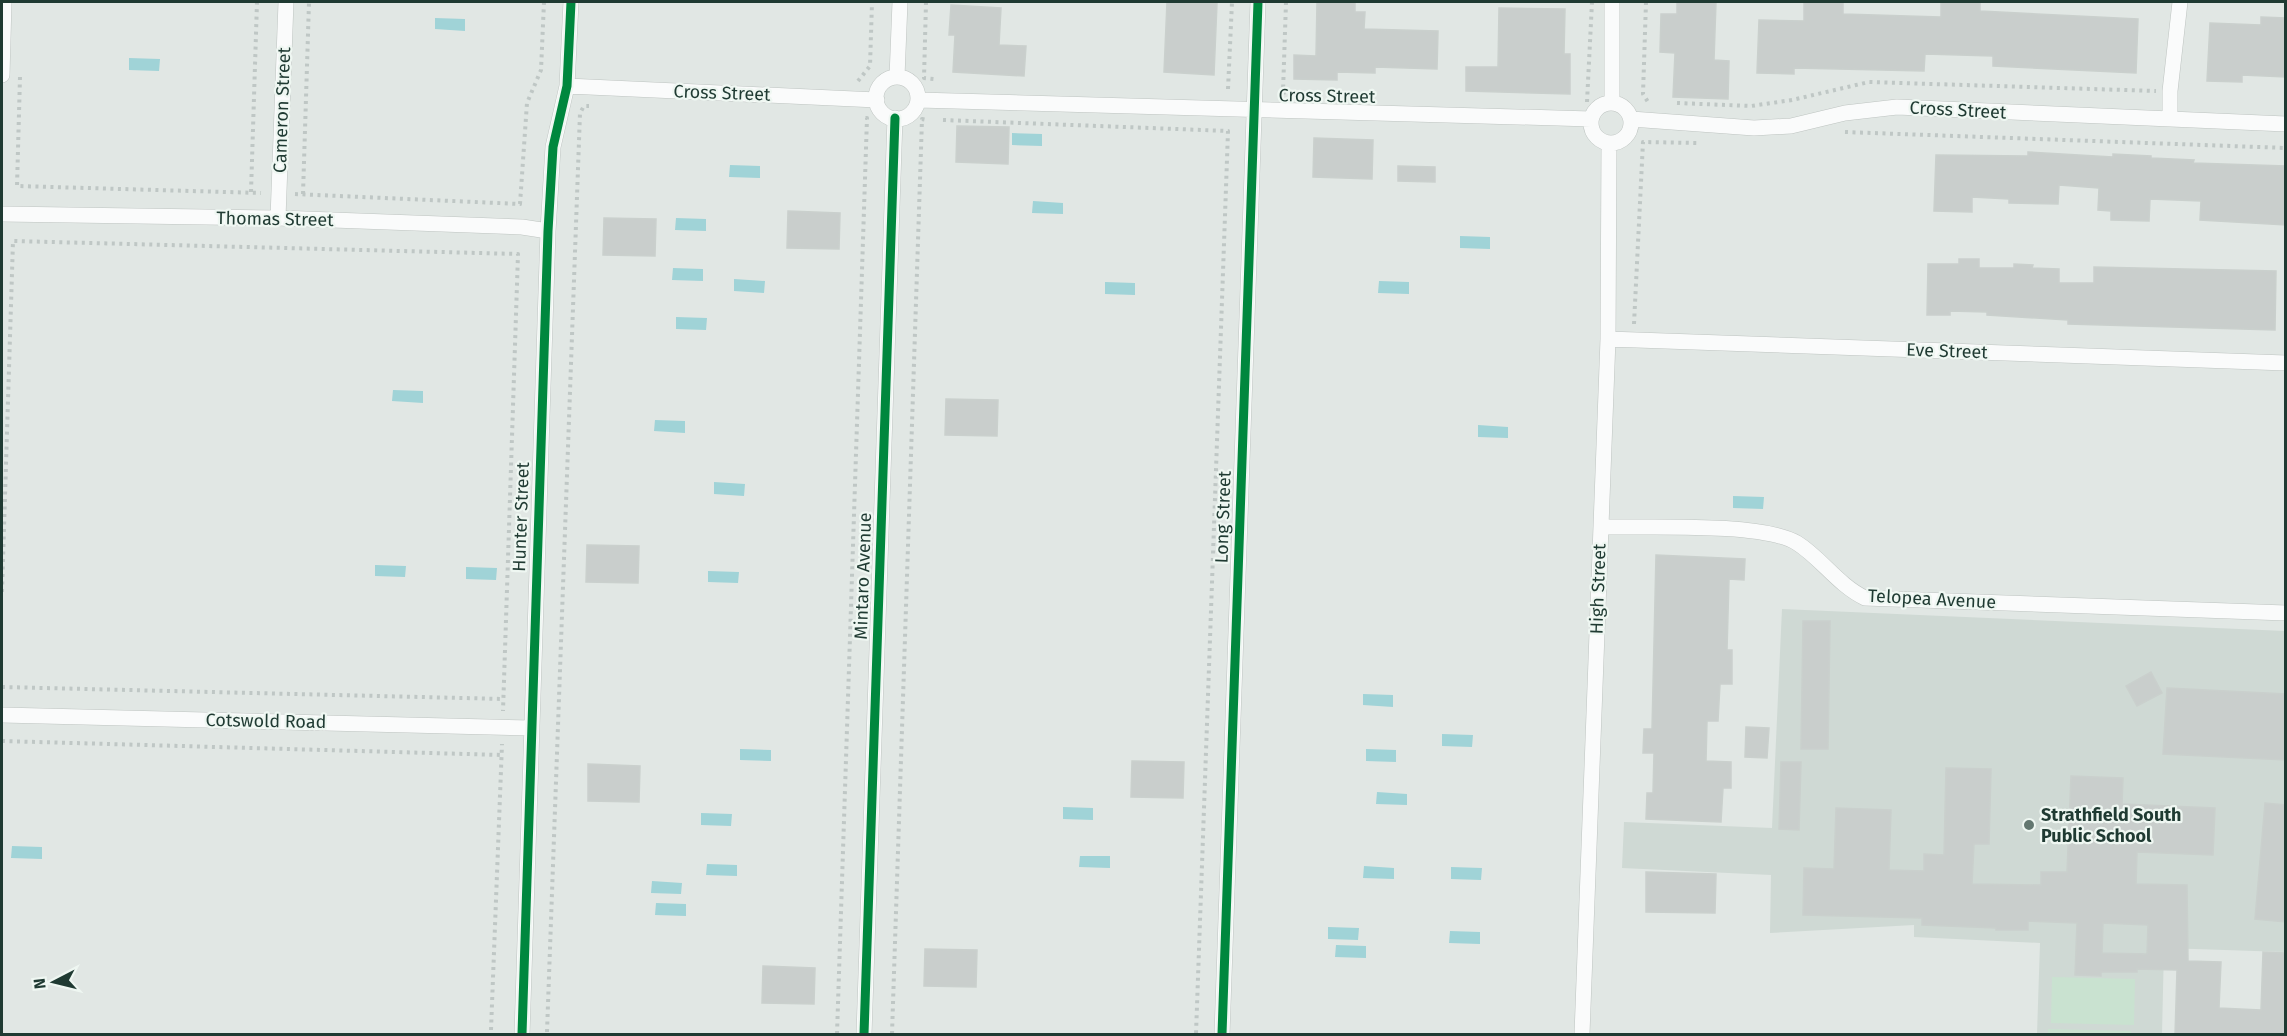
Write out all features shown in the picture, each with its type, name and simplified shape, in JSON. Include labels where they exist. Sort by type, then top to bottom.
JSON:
[{"type":"street","points":[[2,75],[4,2]]},
{"type":"street","name":"Cameron Street","points":[[278,218],[286,2]]},
{"type":"street","name":"Hunter Street","points":[[522,1035],[530,728],[548,231],[553,147],[567,86],[571,2]]},
{"type":"street","points":[[897,77],[900,2]]},
{"type":"street","name":"Long Street","points":[[1222,1035],[1258,2]]},
{"type":"street","points":[[1612,2],[1612,102]]},
{"type":"street","points":[[2170,119],[2170,91],[2180,2]]},
{"type":"street","points":[[897,77],[910,81],[915,87],[918,100],[908,116],[895,118],[883,112],[877,100],[877,93],[885,81],[897,77]]},
{"type":"street","name":"Cross Street","points":[[567,86],[877,100]]},
{"type":"street","name":"Cross Street","points":[[918,100],[1591,119]]},
{"type":"street","points":[[1612,102],[1625,107],[1632,119],[1632,126],[1625,138],[1609,143],[1596,137],[1591,119],[1598,106],[1612,102]]},
{"type":"street","name":"Cross Street","points":[[1632,119],[1754,128],[1791,126],[1845,112],[1896,107],[2286,124]]},
{"type":"street","name":"Mintaro Avenue","points":[[864,1035],[895,118]]},
{"type":"street","name":"High Street","points":[[1582,1035],[1608,339],[1609,143]]},
{"type":"street","name":"Thomas Street","points":[[2,214],[278,218],[522,227],[548,231]]},
{"type":"street","name":"Eve Street","points":[[1608,339],[2286,363]]},
{"type":"street","name":"Telopea Avenue","points":[[1601,527],[1764,532],[1799,544],[1853,592],[1865,598],[2286,613]]},
{"type":"street","name":"Cotswold Road","points":[[2,715],[530,728]]},
{"type":"path","points":[[251,192],[257,2]]},
{"type":"path","points":[[303,194],[309,2]]},
{"type":"path","points":[[295,194],[520,204],[527,103],[542,70],[544,2]]},
{"type":"path","points":[[858,81],[870,66],[872,2]]},
{"type":"path","points":[[926,2],[924,78],[934,79]]},
{"type":"path","points":[[1228,89],[1232,2]]},
{"type":"path","points":[[1286,2],[1283,92],[1295,93]]},
{"type":"path","points":[[1576,100],[1587,102],[1592,2]]},
{"type":"path","points":[[1646,2],[1643,94],[1647,102],[1651,102]]},
{"type":"path","points":[[21,71],[17,186],[261,193]]},
{"type":"path","points":[[1673,103],[1751,106],[1791,100],[1869,82],[2156,91]]},
{"type":"path","points":[[547,1032],[580,114],[584,106],[596,106]]},
{"type":"path","points":[[837,1035],[867,118],[859,118]]},
{"type":"path","points":[[892,1035],[922,119],[1228,131],[1196,1035]]},
{"type":"path","points":[[1843,132],[2286,148]]},
{"type":"path","points":[[1633,324],[1643,142],[1708,143]]},
{"type":"path","points":[[2,592],[13,241],[518,254],[503,712]]},
{"type":"path","points":[[2,687],[504,699]]},
{"type":"path","points":[[2,741],[502,755]]},
{"type":"path","points":[[491,1030],[502,743]]},
{"type":"shaded area","name":"Strathfield South Public School","points":[[1782,609],[2285,631],[2285,952],[2164,948],[2162,1034],[2037,1034],[2040,943],[1914,937],[1914,925],[1770,933],[1771,875],[1622,868],[1624,822],[1772,828]]},
{"type":"green space","points":[[2052,977],[2135,979],[2134,1025],[2051,1023]]},
{"type":"green space","points":[[2048,1029],[2131,1031],[2131,1034],[2048,1034]]},
{"type":"water","points":[[435,18],[465,19],[465,31],[435,29]]},
{"type":"water","points":[[129,58],[160,59],[159,71],[129,70]]},
{"type":"water","points":[[1012,133],[1042,134],[1042,146],[1012,145]]},
{"type":"water","points":[[730,165],[760,166],[760,178],[729,177]]},
{"type":"water","points":[[1033,201],[1063,203],[1063,214],[1032,213]]},
{"type":"water","points":[[676,218],[706,219],[706,231],[675,230]]},
{"type":"water","points":[[1460,236],[1490,237],[1490,249],[1460,248]]},
{"type":"water","points":[[673,268],[703,269],[703,281],[672,280]]},
{"type":"water","points":[[734,279],[765,281],[764,293],[734,291]]},
{"type":"water","points":[[1379,281],[1409,282],[1409,294],[1378,293]]},
{"type":"water","points":[[1105,282],[1135,283],[1135,295],[1105,294]]},
{"type":"water","points":[[676,317],[707,318],[706,330],[676,329]]},
{"type":"water","points":[[393,390],[423,391],[423,403],[392,401]]},
{"type":"water","points":[[655,420],[685,421],[685,433],[654,431]]},
{"type":"water","points":[[1478,425],[1508,427],[1508,438],[1478,437]]},
{"type":"water","points":[[714,482],[745,484],[744,496],[714,494]]},
{"type":"water","points":[[1733,496],[1764,497],[1763,509],[1733,508]]},
{"type":"water","points":[[375,565],[406,566],[405,577],[375,576]]},
{"type":"water","points":[[466,567],[497,568],[496,580],[466,579]]},
{"type":"water","points":[[708,571],[739,572],[738,583],[708,582]]},
{"type":"water","points":[[1363,694],[1393,695],[1393,707],[1363,705]]},
{"type":"water","points":[[1442,734],[1473,735],[1472,747],[1442,746]]},
{"type":"water","points":[[740,749],[771,750],[771,761],[740,760]]},
{"type":"water","points":[[1366,749],[1396,750],[1396,762],[1366,761]]},
{"type":"water","points":[[1377,792],[1407,794],[1407,805],[1376,804]]},
{"type":"water","points":[[1063,807],[1093,808],[1093,820],[1063,819]]},
{"type":"water","points":[[701,813],[732,814],[731,826],[701,825]]},
{"type":"water","points":[[12,846],[42,847],[42,859],[11,858]]},
{"type":"water","points":[[1080,856],[1110,856],[1110,868],[1079,867]]},
{"type":"water","points":[[707,864],[737,865],[737,876],[706,875]]},
{"type":"water","points":[[1364,866],[1394,868],[1394,879],[1363,878]]},
{"type":"water","points":[[1451,867],[1482,868],[1481,880],[1451,879]]},
{"type":"water","points":[[652,881],[682,883],[681,894],[651,893]]},
{"type":"water","points":[[656,903],[686,904],[686,916],[655,915]]},
{"type":"water","points":[[1328,927],[1359,928],[1358,940],[1328,939]]},
{"type":"water","points":[[1450,931],[1480,932],[1480,944],[1449,943]]},
{"type":"water","points":[[1336,945],[1366,946],[1366,958],[1335,957]]},
{"type":"building","points":[[1167,2],[1217,3],[1214,75],[1164,72]]},
{"type":"building","points":[[1317,2],[1355,2],[1355,12],[1365,12],[1364,29],[1438,31],[1437,69],[1375,67],[1375,73],[1337,72],[1337,80],[1294,79],[1294,55],[1316,56]]},
{"type":"building","points":[[1677,2],[1716,2],[1714,60],[1729,61],[1728,99],[1673,97],[1675,53],[1660,52],[1661,14],[1677,14]]},
{"type":"building","points":[[1804,2],[1843,2],[1843,14],[1941,17],[1941,2],[1980,2],[1980,11],[2138,19],[2136,73],[1993,66],[1993,56],[1925,54],[1924,71],[1794,68],[1794,74],[1757,73],[1759,20],[1804,21]]},
{"type":"building","points":[[951,5],[1001,8],[999,45],[1026,46],[1024,76],[953,72],[955,35],[949,35]]},
{"type":"building","points":[[1499,8],[1565,9],[1564,54],[1570,54],[1570,94],[1466,91],[1466,67],[1498,67]]},
{"type":"building","points":[[2261,17],[2286,18],[2286,77],[2242,75],[2242,82],[2207,81],[2210,23],[2261,25]]},
{"type":"building","points":[[957,126],[1009,127],[1008,164],[956,162]]},
{"type":"building","points":[[1314,138],[1373,140],[1372,179],[1313,177]]},
{"type":"building","points":[[2028,152],[2113,157],[2113,154],[2151,156],[2151,158],[2194,160],[2193,163],[2286,166],[2286,225],[2200,220],[2201,201],[2150,199],[2149,221],[2111,220],[2111,211],[2098,210],[2099,188],[2059,185],[2058,204],[2009,203],[2009,199],[1972,197],[1972,212],[1934,211],[1936,155],[2028,156]]},
{"type":"building","points":[[1398,166],[1435,167],[1435,182],[1398,181]]},
{"type":"building","points":[[788,211],[840,213],[839,249],[787,248]]},
{"type":"building","points":[[604,218],[656,219],[655,256],[603,255]]},
{"type":"building","points":[[1959,259],[1979,259],[1979,268],[2014,268],[2014,264],[2033,265],[2032,268],[2059,269],[2059,283],[2094,283],[2094,267],[2276,271],[2275,330],[2068,324],[2068,320],[1987,315],[1987,312],[1950,311],[1950,315],[1927,315],[1928,264],[1959,264]]},
{"type":"building","points":[[946,399],[998,400],[997,436],[945,435]]},
{"type":"building","points":[[587,545],[639,546],[638,583],[586,582]]},
{"type":"building","points":[[1656,555],[1745,559],[1744,580],[1729,579],[1727,650],[1732,650],[1732,684],[1720,684],[1718,721],[1707,721],[1706,761],[1731,762],[1731,788],[1723,788],[1721,822],[1646,819],[1647,793],[1653,793],[1654,753],[1643,753],[1644,729],[1652,729]]},
{"type":"building","points":[[1803,621],[1830,621],[1828,749],[1801,749]]},
{"type":"building","points":[[2151,672],[2162,693],[2137,706],[2126,686]]},
{"type":"building","points":[[2167,688],[2286,694],[2286,760],[2163,754]]},
{"type":"building","points":[[1746,727],[1769,728],[1767,758],[1745,757]]},
{"type":"building","points":[[1132,761],[1184,762],[1183,798],[1131,797]]},
{"type":"building","points":[[1781,762],[1801,762],[1799,830],[1779,829]]},
{"type":"building","points":[[588,764],[640,766],[639,802],[588,801]]},
{"type":"building","points":[[1946,768],[1991,769],[1989,844],[1974,844],[1972,884],[2041,885],[2041,872],[2067,872],[2071,776],[2123,778],[2122,804],[2215,808],[2213,855],[2137,852],[2136,884],[2187,885],[2188,961],[2221,962],[2219,1008],[2261,1010],[2263,952],[2286,953],[2286,1035],[2175,1035],[2177,970],[2137,969],[2137,972],[2101,972],[2101,976],[2075,975],[2077,923],[2028,921],[2028,930],[1996,930],[1996,928],[1922,925],[1922,918],[1803,915],[1804,868],[1834,869],[1836,808],[1891,810],[1889,870],[1924,871],[1924,854],[1944,855]],"holes":[[[2103,923],[2148,925],[2147,954],[2102,953]]]},
{"type":"building","points":[[2265,803],[2286,805],[2286,922],[2255,919]]},
{"type":"building","points":[[1646,872],[1716,874],[1715,913],[1646,912]]},
{"type":"building","points":[[925,949],[977,950],[976,987],[924,986]]},
{"type":"building","points":[[763,966],[815,968],[814,1004],[762,1003]]},
{"type":"cycle path","points":[[522,1034],[548,231],[553,147],[567,86],[571,2]]},
{"type":"cycle path","points":[[1222,1034],[1258,2]]},
{"type":"cycle path","points":[[864,1034],[895,118]]},
{"type":"place","name":"Strathfield South Public School","points":[[2029,825]]}]
